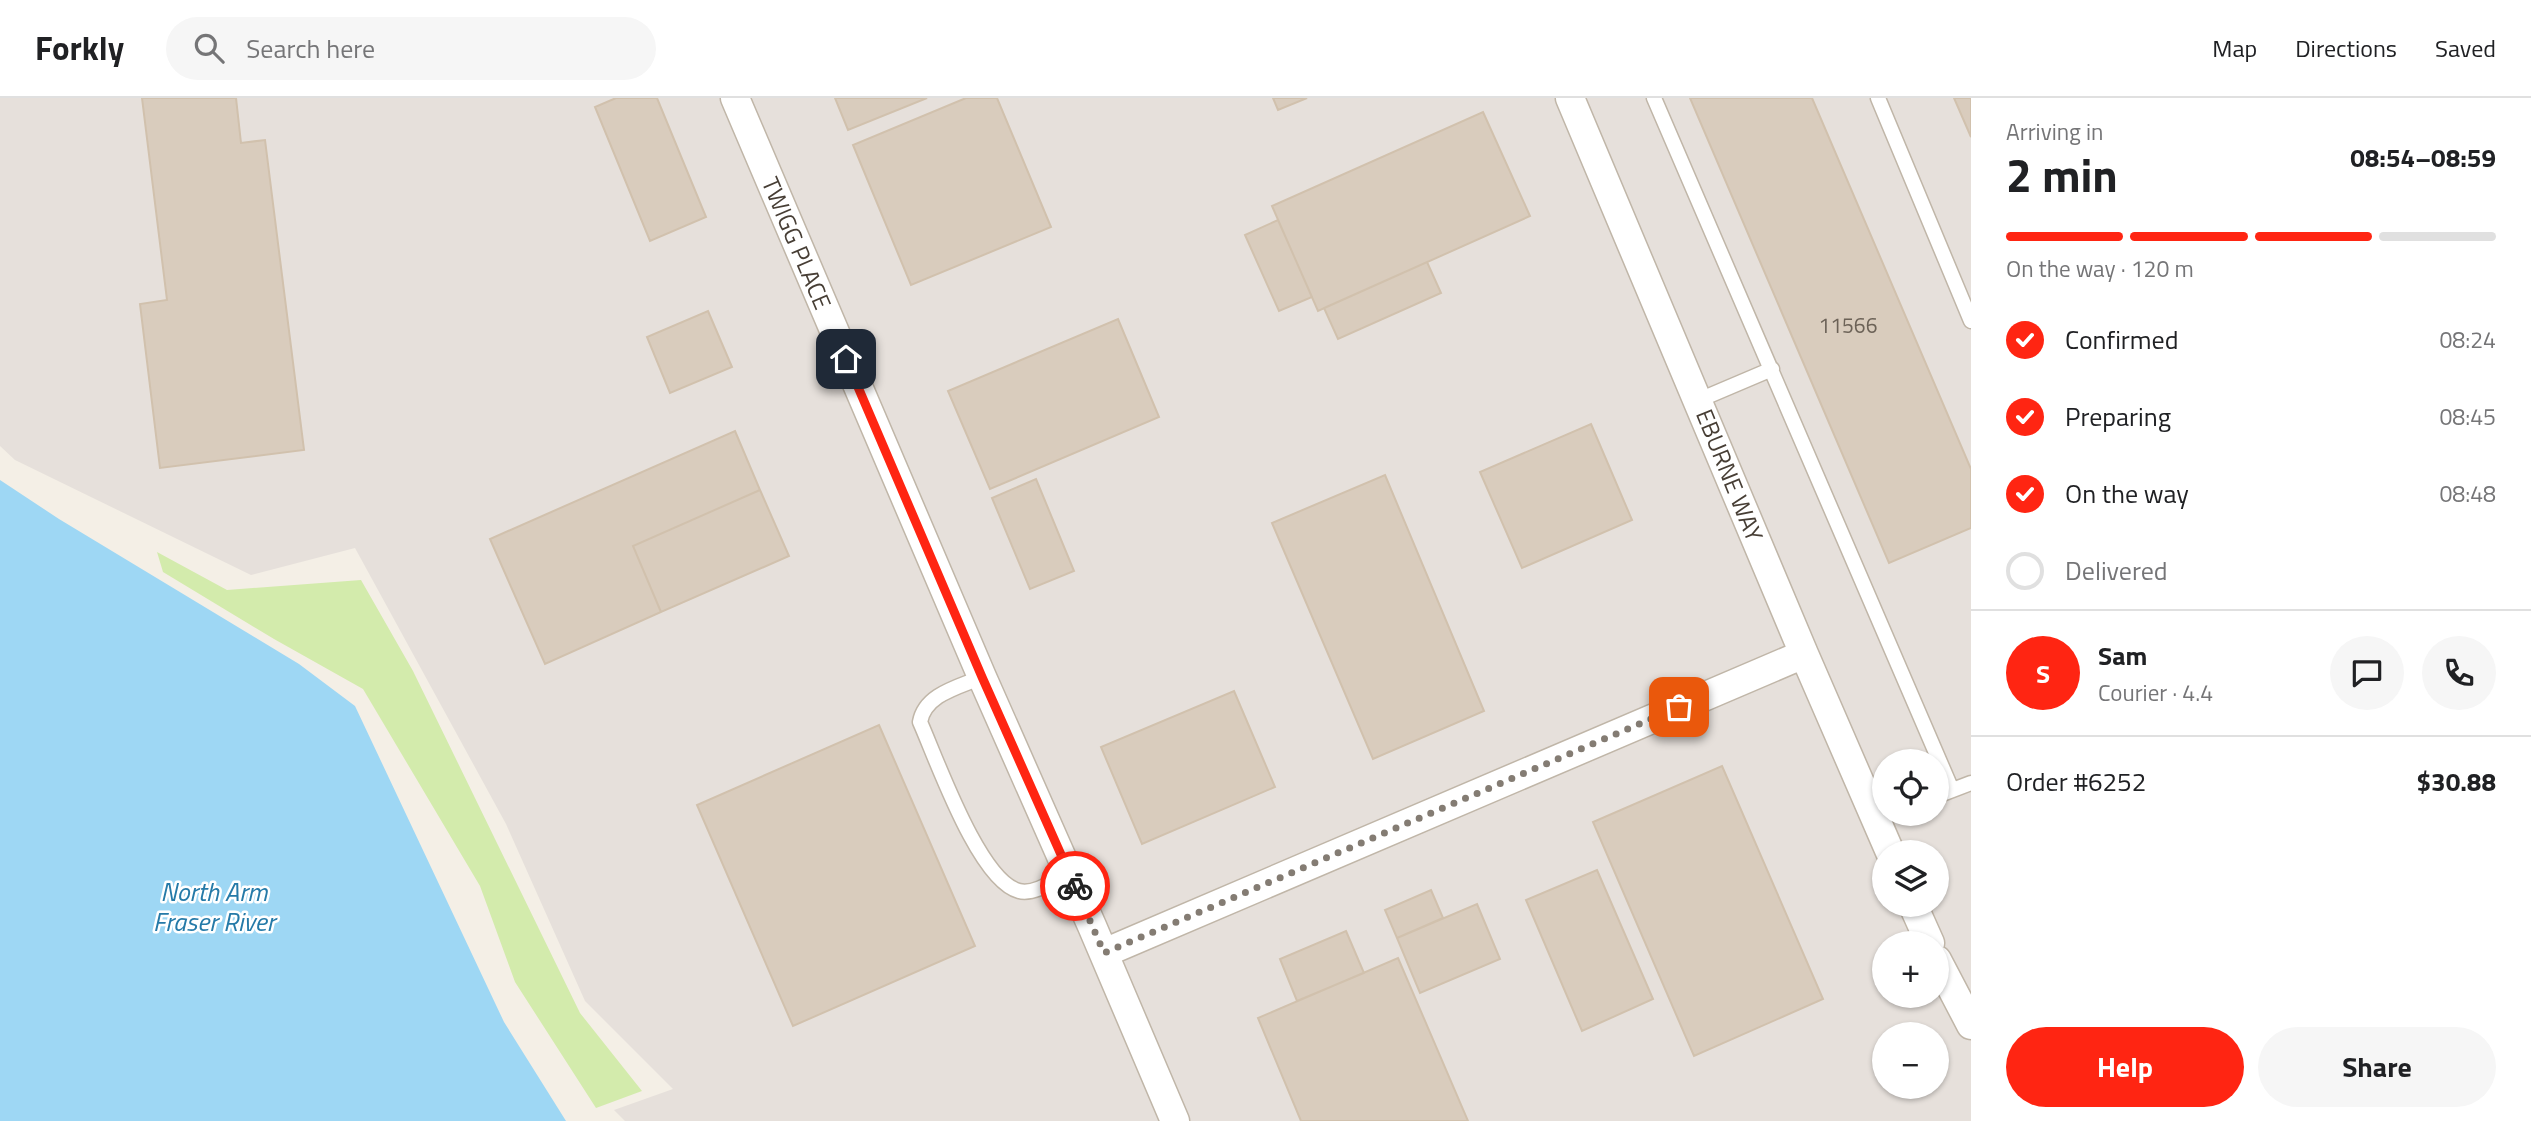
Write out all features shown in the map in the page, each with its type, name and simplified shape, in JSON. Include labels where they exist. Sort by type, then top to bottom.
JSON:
[{"type":"street","name":"TWIGG PLACE","points":[[736,98],[982,677],[1175,1121]]},
{"type":"street","name":"EBURNE WAY","points":[[1570,98],[1804,654],[1872,792]]},
{"type":"street","points":[[1104,953],[1804,654]]},
{"type":"street","points":[[1949,983],[1971,1025]]},
{"type":"lane","points":[[1654,98],[1952,790]]},
{"type":"lane","points":[[1878,98],[1971,321]]},
{"type":"lane","points":[[1699,400],[1772,369]]},
{"type":"lane","points":[[982,677],[933,699],[921,713],[920,722],[972,839],[986,864],[1006,885],[1030,892],[1069,873]]},
{"type":"lane","points":[[1949,791],[1971,783]]},
{"type":"shaded area","points":[[0,98],[1971,98],[1971,1121],[625,1121],[614,1110],[673,1089],[585,1001],[506,824],[355,548],[251,575],[15,460],[0,446]]},
{"type":"green space","points":[[157,552],[227,590],[361,580],[413,671],[580,1013],[642,1091],[596,1108],[515,982],[480,886],[363,689],[163,572]]},
{"type":"water","name":"North Arm Fraser River","points":[[0,480],[59,519],[299,664],[355,706],[504,1022],[566,1121],[0,1121]]},
{"type":"building","points":[[142,98],[236,98],[241,143],[265,140],[304,450],[160,468],[140,304],[167,300]]},
{"type":"building","points":[[616,98],[657,98],[706,217],[650,241],[595,107]]},
{"type":"building","points":[[835,98],[927,98],[848,130]]},
{"type":"building","points":[[966,98],[997,98],[1051,227],[911,285],[853,145]]},
{"type":"building","points":[[1273,98],[1307,98],[1278,110]]},
{"type":"building","points":[[1690,98],[1812,98],[1971,469],[1971,528],[1889,563]]},
{"type":"building","points":[[1954,98],[1971,98],[1971,137]]},
{"type":"building","points":[[1483,112],[1530,216],[1318,311],[1272,206]]},
{"type":"building","points":[[1278,220],[1312,297],[1279,311],[1245,235]]},
{"type":"building","points":[[1427,262],[1441,293],[1338,339],[1324,308]]},
{"type":"building","points":[[708,311],[732,367],[670,393],[647,337]]},
{"type":"building","points":[[1118,319],[1159,417],[990,489],[948,391]]},
{"type":"building","points":[[1591,424],[1632,520],[1522,568],[1480,472]]},
{"type":"building","points":[[735,431],[760,490],[633,546],[661,612],[545,664],[490,539]]},
{"type":"building","points":[[1385,475],[1484,711],[1373,759],[1272,523]]},
{"type":"building","points":[[1036,479],[1074,571],[1030,589],[992,498]]},
{"type":"building","points":[[760,490],[789,556],[661,612],[633,546]]},
{"type":"building","points":[[1234,691],[1275,787],[1142,844],[1101,747]]},
{"type":"building","points":[[879,725],[975,946],[793,1026],[697,805]]},
{"type":"building","points":[[1722,766],[1823,999],[1694,1056],[1593,822]]},
{"type":"building","points":[[1597,870],[1653,999],[1582,1031],[1526,900]]},
{"type":"building","points":[[1431,890],[1443,918],[1397,938],[1385,910]]},
{"type":"building","points":[[1477,904],[1500,959],[1420,993],[1397,938]]},
{"type":"building","points":[[1346,931],[1364,973],[1297,1001],[1280,959]]},
{"type":"building","points":[[1398,958],[1468,1121],[1301,1121],[1258,1018]]},
{"type":"way so far","points":[[1075,886],[1104,953],[1679,707]]},
{"type":"route","points":[[846,359],[1075,886]]}]
